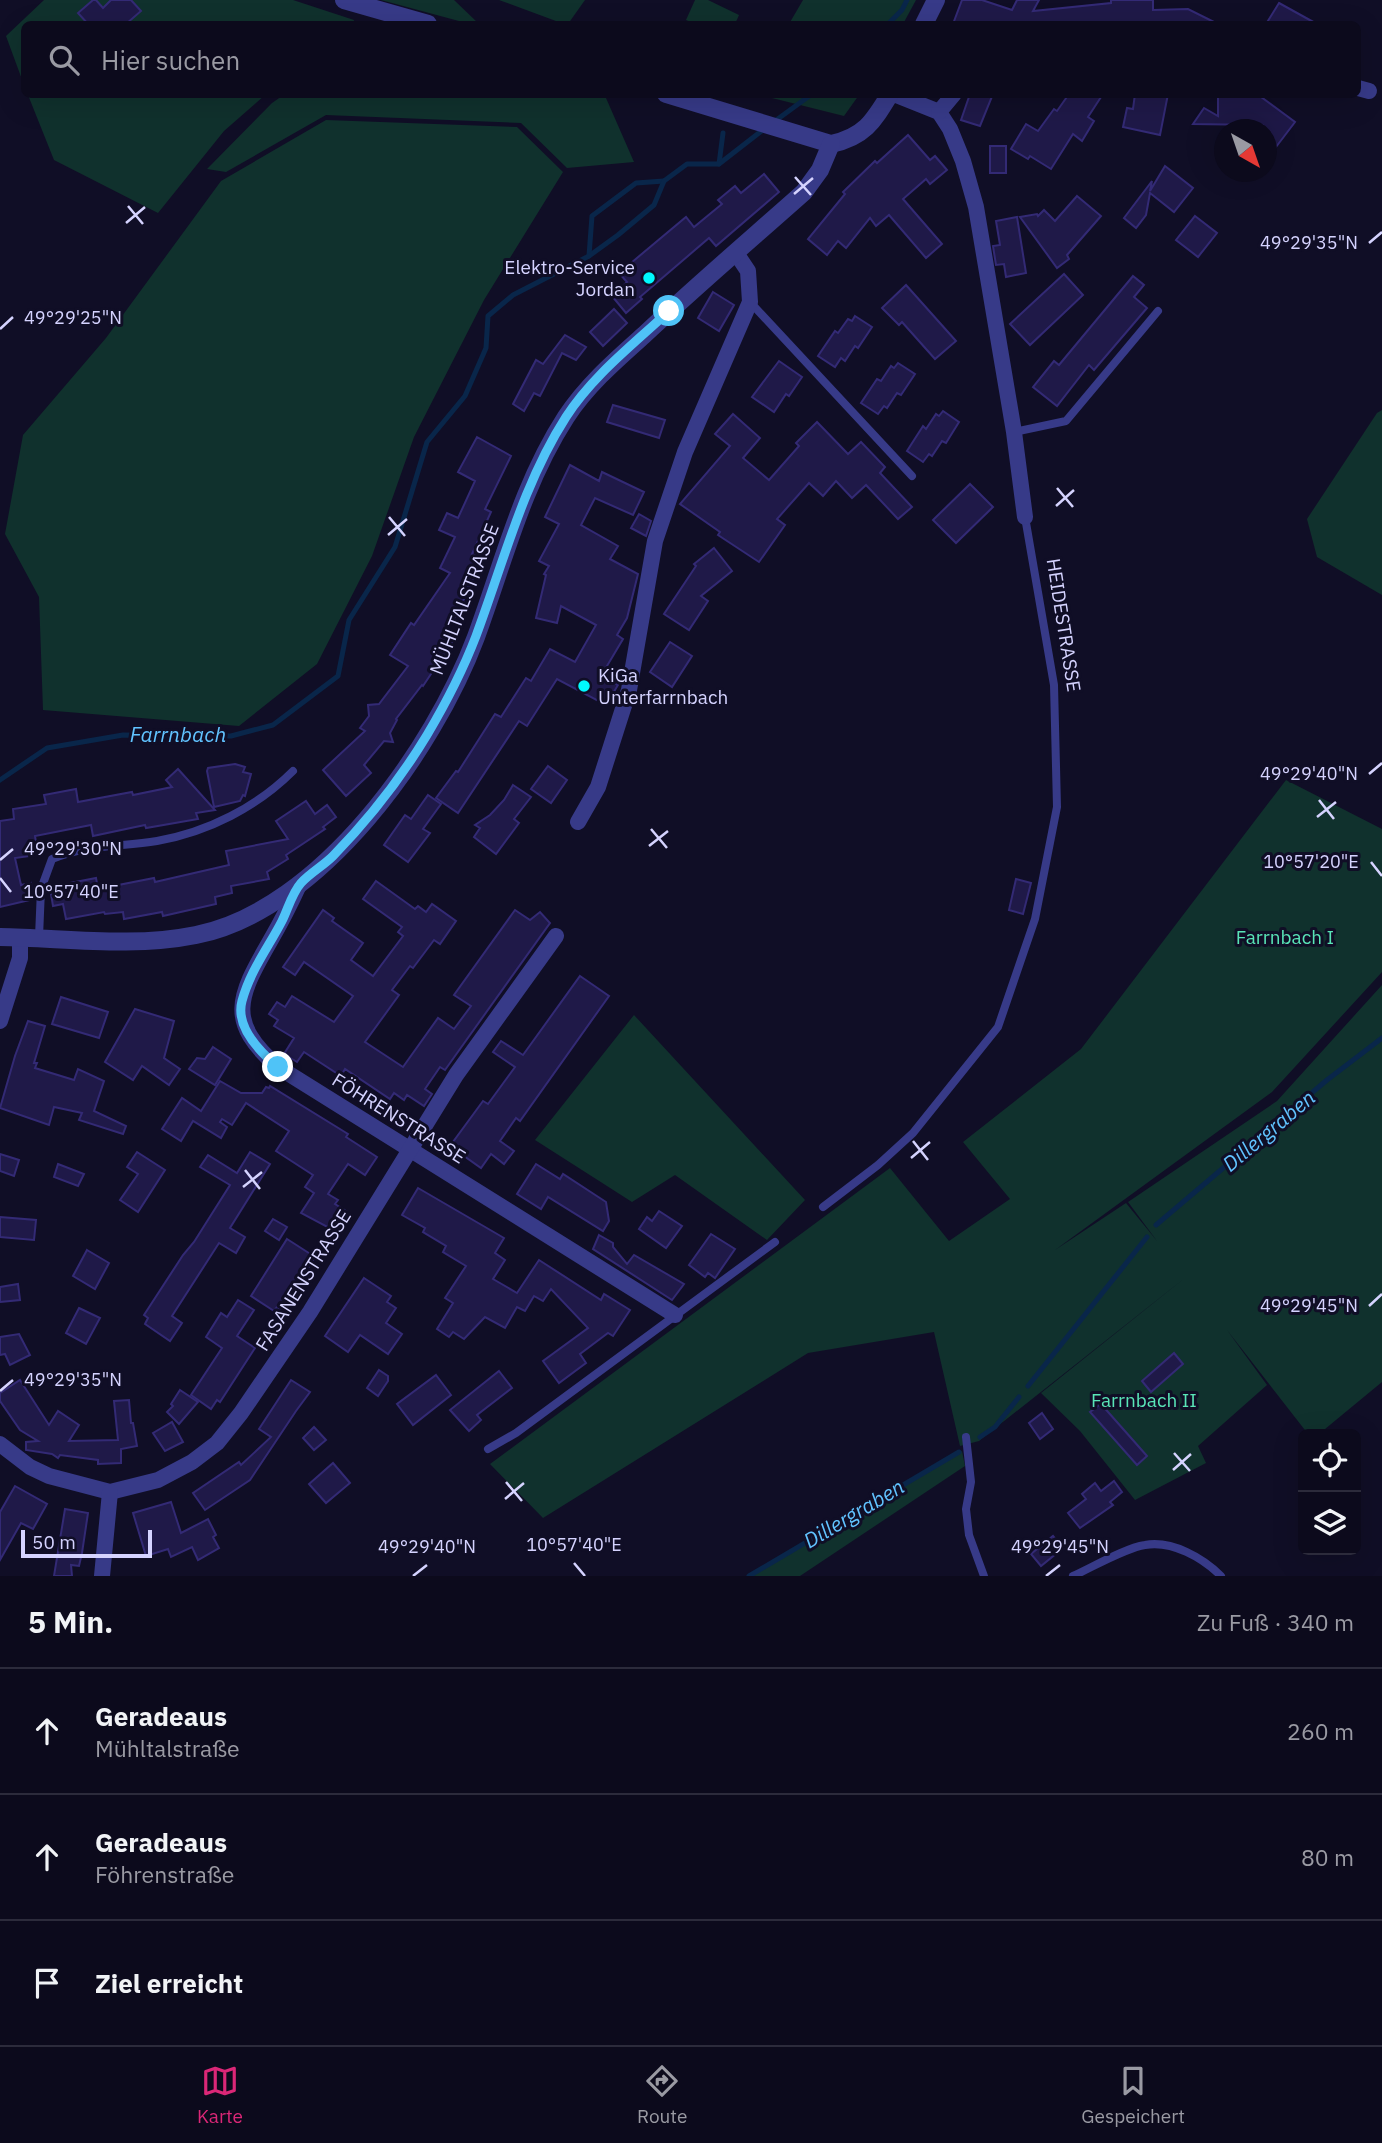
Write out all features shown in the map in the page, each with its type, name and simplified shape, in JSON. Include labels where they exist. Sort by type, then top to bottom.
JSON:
[{"type":"street","points":[[344,0],[418,21]]},
{"type":"street","points":[[926,21],[936,0]]},
{"type":"street","points":[[680,98],[831,144],[849,140],[866,130],[889,98]]},
{"type":"street","points":[[902,98],[939,112],[951,98]]},
{"type":"street","name":"HEIDESTRASSE","points":[[939,112],[963,161],[976,207],[1026,517]]},
{"type":"street","name":"MÜHLTALSTRASSE","points":[[0,937],[129,942],[200,934],[246,916],[299,885],[331,858],[357,830],[404,770],[463,669],[527,490],[568,414],[603,372],[804,192],[820,170],[831,144]]},
{"type":"street","points":[[578,822],[598,787],[629,690],[656,541],[685,452],[750,302],[748,271],[736,253]]},
{"type":"street","name":"FÖHRENSTRASSE","points":[[299,885],[283,921],[249,979],[241,1005],[244,1024],[250,1038],[262,1053],[278,1067],[675,1315]]},
{"type":"street","name":"FASANENSTRASSE","points":[[3,1454],[49,1476],[110,1492],[158,1480],[192,1462],[217,1443],[241,1413],[310,1312],[456,1075],[556,936]]},
{"type":"street","points":[[0,1021],[20,958],[20,937]]},
{"type":"street","points":[[102,1576],[110,1492]]},
{"type":"lane","points":[[750,302],[912,476]]},
{"type":"lane","points":[[1014,432],[1066,421],[1158,311]]},
{"type":"lane","name":"HEIDESTRASSE","points":[[823,1207],[878,1165],[914,1133],[998,1027],[1035,919],[1057,807],[1055,712],[1054,685],[1026,517]]},
{"type":"lane","points":[[39,937],[41,889],[52,859],[75,849],[158,841],[221,822],[274,790],[293,771]]},
{"type":"lane","points":[[488,1449],[516,1433],[775,1242]]},
{"type":"lane","points":[[965,1437],[971,1482],[966,1509],[970,1535],[984,1576]]},
{"type":"lane","points":[[1073,1576],[1146,1545],[1167,1546],[1184,1552],[1210,1565],[1221,1576]]},
{"type":"green space","points":[[44,0],[293,0],[354,20],[354,21],[22,21]]},
{"type":"green space","points":[[381,0],[454,0],[476,21],[459,21]]},
{"type":"green space","points":[[499,0],[585,0],[570,21],[556,21]]},
{"type":"green space","points":[[695,0],[708,0],[739,15],[736,21],[686,20]]},
{"type":"green space","points":[[803,0],[916,0],[905,21],[791,21]]},
{"type":"green space","points":[[21,22],[21,77],[6,36]]},
{"type":"green space","points":[[29,98],[262,98],[224,131],[158,213],[54,160]]},
{"type":"green space","points":[[279,98],[606,98],[634,162],[567,168],[521,123],[326,115],[226,172],[207,169]]},
{"type":"green space","points":[[772,98],[857,98],[844,116]]},
{"type":"green space","points":[[326,120],[517,127],[563,172],[484,300],[414,437],[372,556],[317,664],[239,726],[43,710],[39,597],[5,534],[23,435],[106,338],[221,181]]},
{"type":"green space","points":[[1382,410],[1382,595],[1317,557],[1307,519],[1377,413]]},
{"type":"green space","points":[[1286,780],[1382,829],[1382,972],[1272,1092],[1055,1250],[1126,1203],[1157,1241],[1128,1202],[1277,1101],[1382,985],[1382,1382],[1325,1429],[1304,1429],[1227,1330],[1267,1385],[1198,1446],[1206,1463],[1135,1500],[1080,1431],[1041,1393],[1186,1277],[979,1441],[960,1446],[934,1332],[808,1353],[543,1518],[490,1464],[890,1168],[949,1241],[1010,1199],[963,1142],[1081,1049]]},
{"type":"green space","points":[[634,1015],[805,1200],[767,1240],[675,1175],[632,1202],[535,1140]]},
{"type":"green space","points":[[962,1451],[965,1466],[800,1576],[752,1576]]},
{"type":"building","points":[[93,0],[103,8],[111,0],[131,0],[141,11],[129,21],[85,21],[78,13]]},
{"type":"building","points":[[962,0],[982,0],[1012,10],[1017,0],[1039,0],[1033,11],[1111,3],[1111,0],[1153,0],[1153,10],[1188,9],[1212,21],[954,21]]},
{"type":"building","points":[[1279,3],[1312,21],[1268,21]]},
{"type":"building","points":[[969,98],[991,98],[980,126],[961,120]]},
{"type":"building","points":[[1066,98],[1100,98],[1088,117],[1094,121],[1082,141],[1073,134],[1051,169],[1030,156],[1028,159],[1011,149],[1026,124],[1038,131],[1054,109],[1057,111]]},
{"type":"building","points":[[1134,98],[1167,98],[1160,135],[1123,127],[1127,108],[1133,109]]},
{"type":"building","points":[[1218,98],[1262,98],[1295,122],[1277,146],[1277,119],[1214,119],[1214,124],[1193,124],[1204,108],[1218,116]]},
{"type":"building","points":[[908,135],[930,160],[935,156],[947,170],[930,184],[926,179],[903,199],[942,244],[926,258],[889,215],[876,226],[870,218],[846,248],[838,241],[827,255],[808,239],[845,194],[843,192],[875,161],[877,163]]},
{"type":"building","points":[[990,146],[1006,146],[1006,173],[990,173]]},
{"type":"building","points":[[1165,166],[1193,188],[1174,212],[1150,193],[1146,215],[1136,228],[1124,218],[1152,181],[1150,191]]},
{"type":"building","points":[[764,174],[779,192],[716,246],[709,238],[640,297],[642,299],[626,313],[612,296],[627,282],[619,273],[686,217],[694,227],[722,204],[718,200],[735,186],[741,193]]},
{"type":"building","points":[[1077,196],[1101,216],[1067,255],[1069,259],[1057,268],[1020,217],[1038,216],[1044,210],[1055,221]]},
{"type":"building","points":[[1195,216],[1217,233],[1198,257],[1176,240]]},
{"type":"building","points":[[1017,217],[1026,273],[1006,277],[1004,264],[996,265],[993,246],[1000,245],[996,221]]},
{"type":"building","points":[[1064,274],[1083,295],[1030,345],[1010,324]]},
{"type":"building","points":[[1133,276],[1144,285],[1134,297],[1147,308],[1094,370],[1089,365],[1057,406],[1033,387],[1054,361],[1059,365]]},
{"type":"building","points":[[906,285],[956,341],[935,359],[902,322],[899,325],[882,308]]},
{"type":"building","points":[[713,292],[734,305],[719,331],[698,318]]},
{"type":"building","points":[[614,309],[627,323],[603,346],[590,332]]},
{"type":"building","points":[[855,316],[872,327],[858,348],[855,346],[845,361],[841,358],[835,367],[818,356],[835,331],[838,333],[848,319],[852,321]]},
{"type":"building","points":[[565,335],[586,347],[576,360],[562,353],[540,396],[534,393],[524,411],[513,404],[536,360],[543,364]]},
{"type":"building","points":[[779,361],[802,377],[774,412],[752,397]]},
{"type":"building","points":[[898,363],[915,374],[901,395],[897,393],[887,408],[884,406],[878,414],[861,403],[877,379],[881,381],[891,366],[894,368]]},
{"type":"building","points":[[613,405],[665,420],[659,438],[607,422]]},
{"type":"building","points":[[943,411],[959,422],[946,443],[942,441],[932,456],[929,454],[923,462],[907,451],[923,426],[926,429],[936,414],[939,416]]},
{"type":"building","points":[[733,414],[760,438],[743,458],[769,480],[799,446],[796,443],[817,422],[848,454],[861,442],[885,467],[880,473],[912,507],[898,519],[866,485],[852,498],[836,481],[823,496],[809,483],[777,519],[785,525],[759,562],[718,535],[720,532],[680,504],[730,446],[715,434]]},
{"type":"building","points":[[477,437],[511,456],[485,509],[491,512],[472,554],[483,559],[463,601],[465,603],[443,634],[453,641],[423,686],[396,719],[390,733],[393,742],[384,741],[364,765],[371,773],[346,796],[323,770],[365,731],[360,728],[369,716],[368,705],[379,704],[408,666],[390,655],[450,573],[440,568],[455,537],[439,530],[447,513],[458,518],[475,481],[458,472]]},
{"type":"building","points":[[570,465],[599,481],[602,472],[644,492],[633,515],[595,498],[581,525],[618,546],[610,559],[638,574],[627,618],[617,635],[623,639],[601,676],[618,685],[606,705],[557,679],[527,726],[519,721],[458,813],[436,798],[456,771],[458,772],[495,714],[501,717],[526,678],[531,681],[550,649],[575,662],[596,625],[561,606],[557,623],[536,618],[546,575],[544,574],[549,566],[539,561],[559,524],[545,517]]},
{"type":"building","points":[[970,484],[993,507],[956,543],[933,520]]},
{"type":"building","points":[[639,514],[651,521],[646,536],[631,528]]},
{"type":"building","points":[[714,548],[732,571],[701,596],[708,601],[689,630],[664,614],[696,566],[694,564]]},
{"type":"building","points":[[670,642],[692,656],[672,687],[650,672]]},
{"type":"building","points":[[235,764],[245,767],[243,772],[251,774],[245,796],[243,795],[240,801],[214,807],[208,768]]},
{"type":"building","points":[[548,766],[567,780],[551,803],[531,789]]},
{"type":"building","points":[[178,769],[215,810],[196,813],[198,819],[146,828],[145,825],[93,836],[91,825],[35,836],[37,849],[29,850],[30,856],[15,858],[21,885],[31,883],[34,899],[0,907],[0,821],[14,819],[13,809],[46,804],[44,795],[76,789],[78,802],[172,787],[166,780]]},
{"type":"building","points":[[513,785],[531,797],[514,819],[519,823],[496,854],[474,837],[480,828],[475,825],[490,815]]},
{"type":"building","points":[[428,795],[441,804],[423,829],[430,833],[408,862],[384,845],[405,815],[411,819]]},
{"type":"building","points":[[306,801],[315,814],[327,805],[336,817],[323,827],[325,829],[286,855],[288,859],[267,872],[269,879],[231,886],[232,893],[215,897],[216,904],[163,916],[162,912],[124,919],[123,912],[104,912],[66,919],[63,904],[53,906],[50,888],[60,885],[96,878],[98,889],[154,878],[155,882],[229,865],[226,851],[288,839],[276,821]]},
{"type":"building","points":[[1016,879],[1031,883],[1023,914],[1009,910]]},
{"type":"building","points":[[376,881],[415,909],[418,906],[426,912],[432,904],[456,921],[440,944],[434,940],[413,968],[410,966],[392,990],[399,995],[365,1042],[403,1067],[438,1018],[454,1029],[471,1006],[454,995],[515,910],[530,920],[540,912],[550,923],[445,1070],[440,1067],[425,1089],[432,1094],[424,1106],[407,1095],[404,1100],[394,1093],[390,1099],[345,1069],[341,1076],[304,1052],[297,1062],[284,1054],[294,1038],[274,1026],[278,1020],[269,1014],[277,1002],[285,1007],[292,996],[334,1022],[353,996],[304,962],[295,975],[283,967],[323,910],[334,918],[332,921],[363,943],[351,960],[373,976],[403,936],[398,932],[402,927],[363,899]]},
{"type":"building","points":[[580,976],[609,996],[520,1121],[516,1118],[500,1141],[514,1151],[504,1164],[491,1154],[481,1168],[450,1146],[483,1101],[488,1104],[515,1067],[493,1052],[501,1041],[523,1055]]},
{"type":"building","points":[[61,997],[108,1012],[99,1038],[52,1024]]},
{"type":"building","points":[[135,1009],[174,1021],[164,1058],[180,1069],[169,1085],[142,1066],[133,1080],[105,1062]]},
{"type":"building","points":[[28,1021],[45,1026],[34,1063],[37,1063],[35,1068],[74,1080],[78,1069],[104,1081],[94,1111],[126,1126],[123,1134],[79,1120],[82,1113],[54,1107],[49,1125],[0,1108]]},
{"type":"building","points":[[213,1047],[231,1059],[215,1085],[189,1069],[197,1058],[205,1059]]},
{"type":"building","points":[[220,1081],[241,1093],[262,1093],[270,1086],[348,1134],[346,1137],[377,1157],[365,1175],[348,1164],[328,1194],[338,1200],[335,1204],[346,1211],[333,1230],[301,1213],[314,1193],[305,1187],[313,1175],[276,1151],[289,1131],[246,1103],[232,1125],[222,1119],[220,1122],[227,1127],[221,1138],[193,1121],[181,1141],[162,1129],[182,1098],[201,1111]]},
{"type":"building","points":[[137,1152],[165,1170],[138,1212],[120,1200],[138,1174],[127,1167]]},
{"type":"building","points":[[250,1152],[270,1164],[230,1228],[245,1237],[236,1253],[219,1243],[172,1316],[182,1323],[170,1341],[145,1324],[148,1318],[144,1315],[230,1185],[200,1167],[208,1155],[237,1173]]},
{"type":"building","points":[[0,1154],[19,1160],[14,1176],[0,1171]]},
{"type":"building","points":[[58,1164],[84,1174],[78,1186],[54,1177]]},
{"type":"building","points":[[536,1164],[560,1179],[563,1174],[606,1202],[609,1221],[603,1231],[548,1197],[541,1209],[517,1194]]},
{"type":"building","points":[[418,1188],[504,1238],[495,1253],[505,1260],[493,1279],[517,1293],[539,1260],[601,1300],[604,1294],[630,1310],[613,1336],[608,1333],[580,1354],[586,1363],[559,1383],[543,1361],[588,1328],[551,1289],[543,1301],[534,1296],[525,1311],[517,1307],[505,1328],[485,1317],[464,1339],[453,1332],[449,1337],[437,1329],[453,1303],[445,1298],[466,1266],[443,1252],[446,1246],[423,1232],[425,1228],[402,1215]]},
{"type":"building","points":[[659,1211],[682,1226],[666,1248],[639,1229],[647,1217],[652,1221]]},
{"type":"building","points":[[0,1217],[36,1220],[34,1240],[0,1237]]},
{"type":"building","points":[[273,1219],[287,1227],[279,1240],[265,1231]]},
{"type":"building","points":[[711,1234],[735,1249],[715,1278],[708,1273],[705,1277],[689,1265]]},
{"type":"building","points":[[599,1235],[613,1243],[613,1247],[627,1264],[634,1255],[684,1284],[672,1300],[593,1249]]},
{"type":"building","points":[[287,1239],[315,1257],[281,1310],[277,1307],[274,1311],[251,1296]]},
{"type":"building","points":[[87,1250],[109,1263],[95,1289],[73,1276]]},
{"type":"building","points":[[364,1278],[391,1296],[387,1302],[396,1308],[386,1323],[402,1334],[388,1354],[360,1335],[348,1352],[325,1336]]},
{"type":"building","points":[[18,1284],[20,1300],[0,1302],[0,1287]]},
{"type":"building","points":[[238,1300],[254,1310],[237,1336],[255,1348],[220,1402],[217,1400],[211,1409],[191,1395],[222,1348],[206,1337],[221,1313],[227,1317]]},
{"type":"building","points":[[79,1308],[100,1318],[86,1344],[66,1333]]},
{"type":"building","points":[[19,1334],[30,1355],[10,1365],[5,1354],[0,1355],[0,1337]]},
{"type":"building","points":[[1174,1353],[1183,1364],[1151,1392],[1142,1381]]},
{"type":"building","points":[[379,1370],[388,1376],[388,1381],[378,1396],[367,1388]]},
{"type":"building","points":[[499,1371],[512,1388],[477,1415],[481,1420],[469,1431],[450,1410]]},
{"type":"building","points":[[436,1375],[451,1395],[413,1425],[397,1404]]},
{"type":"building","points":[[20,1380],[49,1425],[58,1411],[79,1425],[69,1441],[118,1440],[114,1401],[129,1400],[137,1446],[121,1449],[121,1463],[98,1464],[98,1460],[60,1455],[58,1458],[52,1454],[26,1450],[26,1442],[38,1441],[20,1430],[0,1401],[0,1393]]},
{"type":"building","points":[[291,1380],[310,1392],[250,1480],[205,1510],[193,1493],[239,1462],[241,1465],[271,1437],[259,1429]]},
{"type":"building","points":[[180,1390],[198,1402],[179,1424],[167,1412],[173,1406],[171,1404]]},
{"type":"building","points":[[1101,1404],[1147,1456],[1137,1465],[1090,1412]]},
{"type":"building","points":[[1042,1413],[1053,1429],[1040,1439],[1029,1423]]},
{"type":"building","points":[[172,1422],[183,1442],[165,1451],[153,1433]]},
{"type":"building","points":[[314,1427],[326,1440],[314,1450],[303,1438]]},
{"type":"building","points":[[333,1463],[350,1483],[326,1503],[309,1484]]},
{"type":"building","points":[[1114,1481],[1122,1492],[1110,1502],[1113,1505],[1080,1528],[1068,1513],[1086,1499],[1082,1494],[1095,1483],[1101,1491]]},
{"type":"building","points":[[15,1486],[47,1504],[33,1529],[21,1523],[0,1560],[0,1512]]},
{"type":"building","points":[[171,1502],[181,1533],[208,1519],[219,1548],[198,1560],[192,1547],[171,1557],[168,1549],[146,1556],[133,1513]]},
{"type":"building","points":[[65,1509],[88,1513],[82,1553],[79,1566],[71,1565],[72,1576],[54,1576]]},
{"type":"building","points":[[1053,1536],[1063,1548],[1041,1566],[1031,1554]]},
{"type":"waterway","name":"Farrnbach","points":[[891,21],[907,0]]},
{"type":"waterway","name":"Farrnbach","points":[[775,121],[807,98]]},
{"type":"waterway","name":"Farrnbach","points":[[0,780],[47,748],[123,735],[231,736],[273,725],[338,676],[349,620],[395,547],[427,442],[465,396],[486,348],[488,316],[513,295],[589,256],[618,235],[654,205],[664,181],[687,164],[719,164],[764,129]]},
{"type":"waterway","points":[[719,164],[723,133]]},
{"type":"waterway","name":"Farrnbach","points":[[589,256],[592,216],[636,183],[664,181]]},
{"type":"waterway","name":"Dillergraben","points":[[1156,1225],[1327,1080],[1382,1038]]},
{"type":"waterway","name":"Dillergraben","points":[[1028,1386],[1147,1237]]},
{"type":"waterway","name":"Dillergraben","points":[[980,1437],[995,1427],[1019,1397]]},
{"type":"waterway","name":"Dillergraben","points":[[749,1576],[959,1452]]},
{"type":"place","name":"Elektro-Service Jordan","points":[[649,278]]},
{"type":"place","name":"KiGa Unterfarrnbach","points":[[584,686]]},
{"type":"route","points":[[278,1067],[250,1038],[244,1024],[241,1005],[249,979],[283,921],[299,885],[331,858],[357,830],[404,770],[446,701],[476,637],[527,490],[568,414],[603,372],[669,311]]},
{"type":"park label","name":"Farrnbach I","points":[[1285,937]]},
{"type":"park label","name":"Farrnbach II","points":[[1144,1400]]}]
